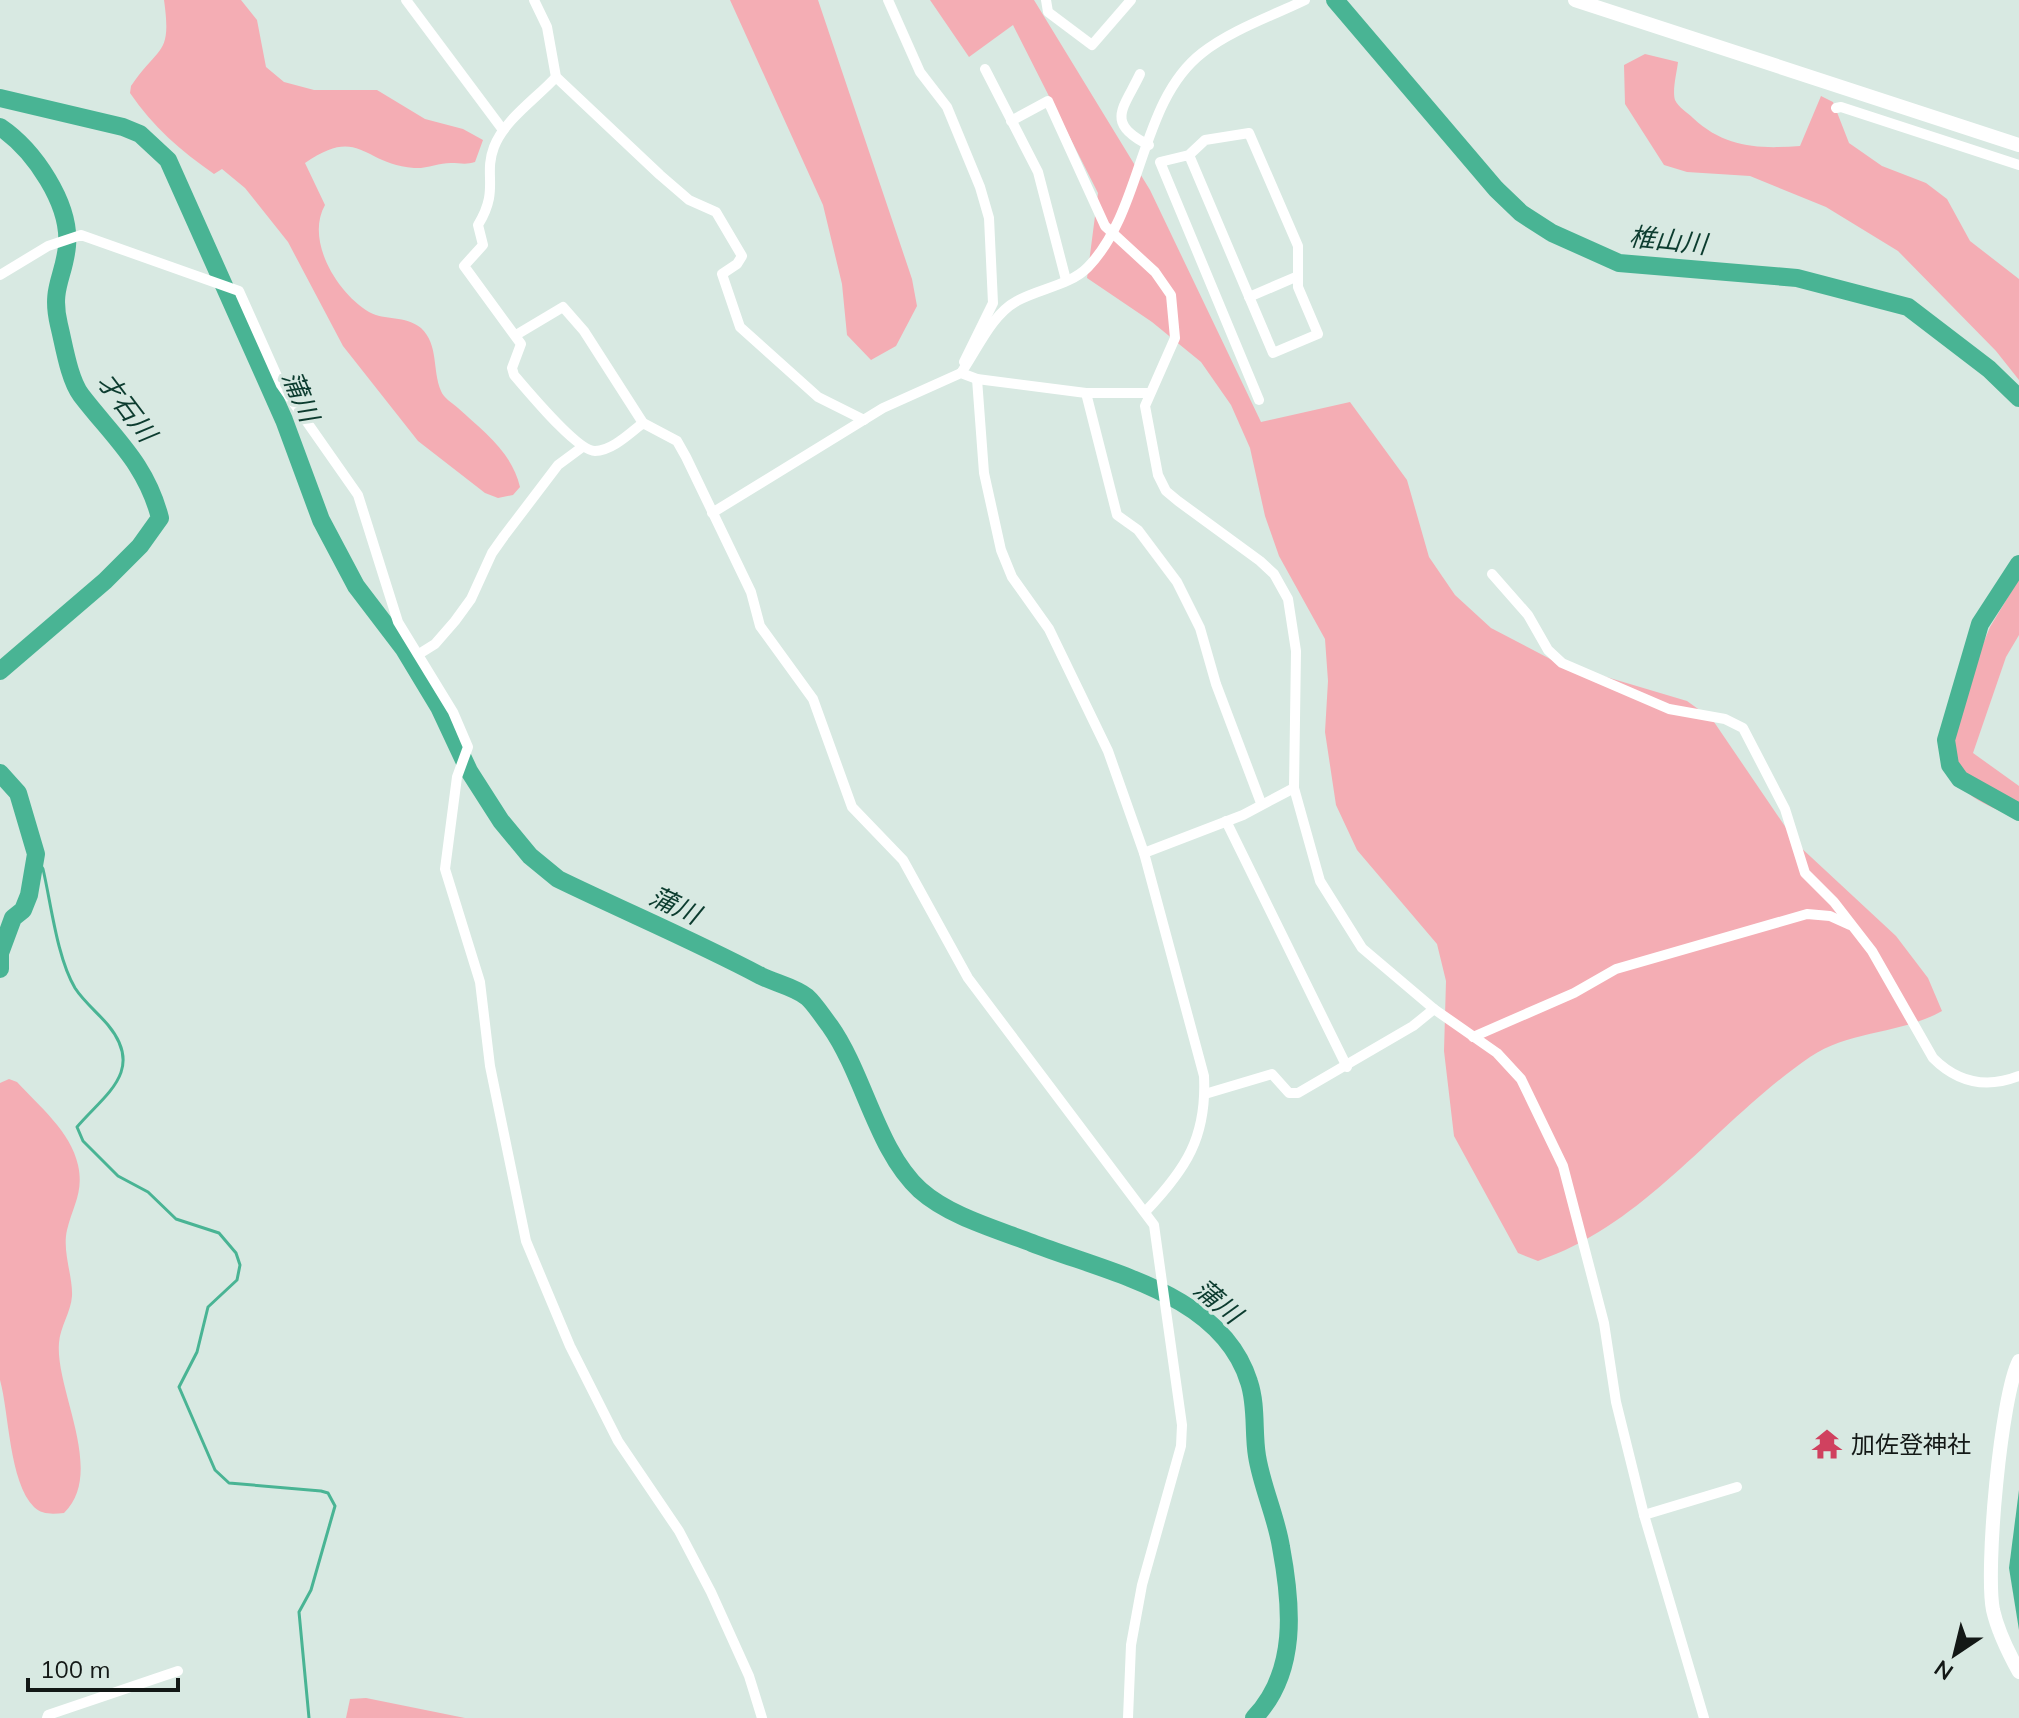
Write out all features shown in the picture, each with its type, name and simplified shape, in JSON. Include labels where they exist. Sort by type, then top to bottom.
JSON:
[{"type":"street","points":[[406,0],[503,130]]},
{"type":"street","points":[[534,0],[547,27],[556,77],[689,200],[716,212],[721,219],[742,256],[737,264],[722,274],[740,327],[818,397],[864,420]]},
{"type":"street","points":[[888,0],[920,72],[947,107],[980,187],[989,218],[993,249],[993,303],[968,350],[961,373]]},
{"type":"street","points":[[1046,0],[1048,12],[1092,45],[1131,0]]},
{"type":"street","points":[[1575,0],[2019,145]]},
{"type":"street","points":[[712,513],[864,420],[961,373],[1009,306],[1086,269],[1112,232],[1175,82],[1194,60],[1226,39],[1298,2]]},
{"type":"street","points":[[985,69],[1044,189],[1066,280]]},
{"type":"street","points":[[1140,74],[1123,102],[1120,115],[1131,136],[1160,162],[1259,400]]},
{"type":"street","points":[[556,77],[503,130],[492,154],[490,204],[478,225],[483,245],[464,266],[521,344],[512,368],[514,375],[581,448],[599,451],[610,447],[643,423]]},
{"type":"street","points":[[1011,121],[1048,101],[1105,226],[1155,272],[1175,308],[1175,338],[1169,357],[1149,393],[1146,420],[1158,475],[1166,491],[1274,574],[1288,599],[1296,651],[1294,788],[1320,881],[1353,937],[1434,1009],[1497,1053],[1521,1079],[1563,1166],[1604,1323],[1616,1402],[1644,1515],[1704,1718]]},
{"type":"street","points":[[1836,108],[1841,107],[2019,165]]},
{"type":"street","points":[[1160,162],[1189,155],[1205,140],[1249,133],[1298,246],[1298,287],[1318,334],[1273,353],[1189,155]]},
{"type":"street","points":[[0,275],[48,246],[81,235],[239,291],[285,392],[358,495],[394,612],[468,747],[457,777],[445,869],[480,982],[490,1066],[526,1241],[570,1346],[618,1441],[679,1531],[711,1592],[749,1676],[762,1718]]},
{"type":"street","points":[[1249,297],[1298,276]]},
{"type":"street","points":[[516,335],[563,307],[584,331],[643,423],[677,441],[751,592],[760,626],[813,699],[852,807],[861,821],[903,860],[968,978],[1105,1162],[1146,1211],[1157,1236],[1168,1309],[1180,1396],[1181,1446],[1142,1585],[1131,1645],[1128,1718]]},
{"type":"street","points":[[961,373],[977,379],[1086,393],[1149,393]]},
{"type":"street","points":[[977,379],[984,473],[1001,550],[1012,577],[1049,629],[1108,751],[1144,853],[1204,1076],[1205,1094],[1191,1157],[1176,1179],[1146,1211]]},
{"type":"street","points":[[1086,393],[1117,515],[1138,530],[1177,582],[1200,628],[1216,684],[1261,803]]},
{"type":"street","points":[[419,654],[435,644],[455,621],[479,586],[492,553],[504,536],[558,465],[581,448]]},
{"type":"street","points":[[1492,574],[1528,615],[1542,642],[1562,663],[1669,709],[1725,719],[1743,728],[1785,809],[1805,873],[1872,951],[1933,1058],[1945,1069],[1979,1083],[1991,1084],[2019,1076]]},
{"type":"street","points":[[1144,853],[1226,821],[1294,788]]},
{"type":"street","points":[[1226,821],[1347,1067]]},
{"type":"street","points":[[1473,1037],[1574,993],[1616,969],[1651,957],[1807,914],[1830,916],[1853,926]]},
{"type":"street","points":[[1205,1094],[1272,1074],[1293,1094],[1347,1067],[1413,1026],[1434,1009]]},
{"type":"street","points":[[2019,1361],[2011,1375],[1990,1576],[1997,1624],[2019,1672]]},
{"type":"street","points":[[1644,1515],[1737,1487]]},
{"type":"street","points":[[47,1718],[48,1715],[178,1671]]},
{"type":"shaded area","points":[[164,0],[241,0],[257,20],[266,67],[284,82],[314,90],[377,90],[425,119],[463,129],[483,140],[475,162],[469,163],[414,168],[397,165],[361,150],[338,147],[305,163],[325,205],[319,234],[322,249],[336,279],[369,312],[408,321],[427,335],[442,393],[486,434],[510,463],[520,487],[513,495],[498,498],[485,493],[418,441],[343,346],[288,242],[245,188],[222,169],[214,174],[179,147],[148,117],[130,93],[131,86],[164,41]]},
{"type":"shaded area","points":[[730,0],[818,0],[912,279],[917,306],[896,346],[871,360],[847,335],[842,284],[823,205]]},
{"type":"shaded area","points":[[930,0],[1034,0],[1150,190],[1261,422],[1350,402],[1407,480],[1429,557],[1455,595],[1491,628],[1556,662],[1687,701],[1712,719],[1797,844],[1896,936],[1928,978],[1942,1011],[1910,1024],[1842,1042],[1810,1057],[1743,1111],[1648,1197],[1614,1222],[1578,1244],[1538,1261],[1518,1253],[1454,1136],[1444,1051],[1446,981],[1437,944],[1357,850],[1336,805],[1325,732],[1328,681],[1325,639],[1279,556],[1265,516],[1250,448],[1231,405],[1201,362],[1152,322],[1087,278],[1098,193],[1013,25],[969,57]]},
{"type":"shaded area","points":[[1645,54],[1678,62],[1675,100],[1717,135],[1757,146],[1800,146],[1821,96],[1833,102],[1849,143],[1882,166],[1926,183],[1947,199],[1970,241],[2019,279],[2019,380],[1996,351],[1898,251],[1826,207],[1750,176],[1687,172],[1664,165],[1625,104],[1624,65]]},
{"type":"shaded area","points":[[2019,579],[2019,635],[2006,657],[1973,753],[2019,786],[2019,818],[1987,805],[1964,789],[1951,766],[1947,732],[1990,627]]},
{"type":"shaded area","points":[[9,1079],[17,1082],[61,1131],[69,1141],[78,1165],[79,1191],[66,1238],[72,1296],[59,1343],[64,1384],[80,1454],[80,1476],[76,1496],[64,1513],[41,1511],[26,1496],[15,1464],[0,1380],[0,1083]]},
{"type":"shaded area","points":[[2019,1490],[2019,1630],[2009,1568]]},
{"type":"shaded area","points":[[366,1698],[465,1718],[346,1718],[350,1699]]},
{"type":"waterway","name":"椎山川","points":[[1335,0],[1496,189],[1521,213],[1552,233],[1619,263],[1797,278],[1908,307],[1989,369],[2019,398]]},
{"type":"waterway","name":"蒲川","points":[[0,98],[123,127],[140,134],[168,160],[284,420],[321,520],[356,586],[404,649],[439,707],[469,771],[501,821],[530,856],[558,879],[807,997],[842,1045],[893,1155],[905,1174],[932,1199],[973,1221],[1159,1291],[1189,1307],[1215,1327],[1235,1352],[1251,1391],[1257,1456],[1279,1535],[1288,1592],[1285,1659],[1268,1700],[1254,1718]]},
{"type":"waterway","name":"才石川","points":[[0,127],[25,149],[48,179],[63,213],[67,246],[56,302],[73,380],[81,395],[137,466],[160,518],[140,546],[105,581],[0,671]]},
{"type":"waterway","name":"椎山川","points":[[2019,564],[1980,624],[1946,740],[1950,765],[1960,779],[2019,812]]},
{"type":"waterway","name":"才石川","points":[[0,773],[18,793],[36,854],[29,895],[23,910],[13,918],[0,953],[0,969]]},
{"type":"waterway","points":[[36,857],[43,869],[59,946],[69,976],[75,988],[119,1041],[123,1056],[117,1081],[77,1127],[83,1141],[118,1176],[148,1192],[176,1219],[219,1233],[236,1253],[240,1265],[237,1280],[208,1307],[197,1352],[179,1387],[215,1470],[229,1483],[328,1493],[335,1506],[311,1590],[299,1612],[309,1718]]},
{"type":"place","name":"加佐登神社","points":[[1827,1444]]}]
